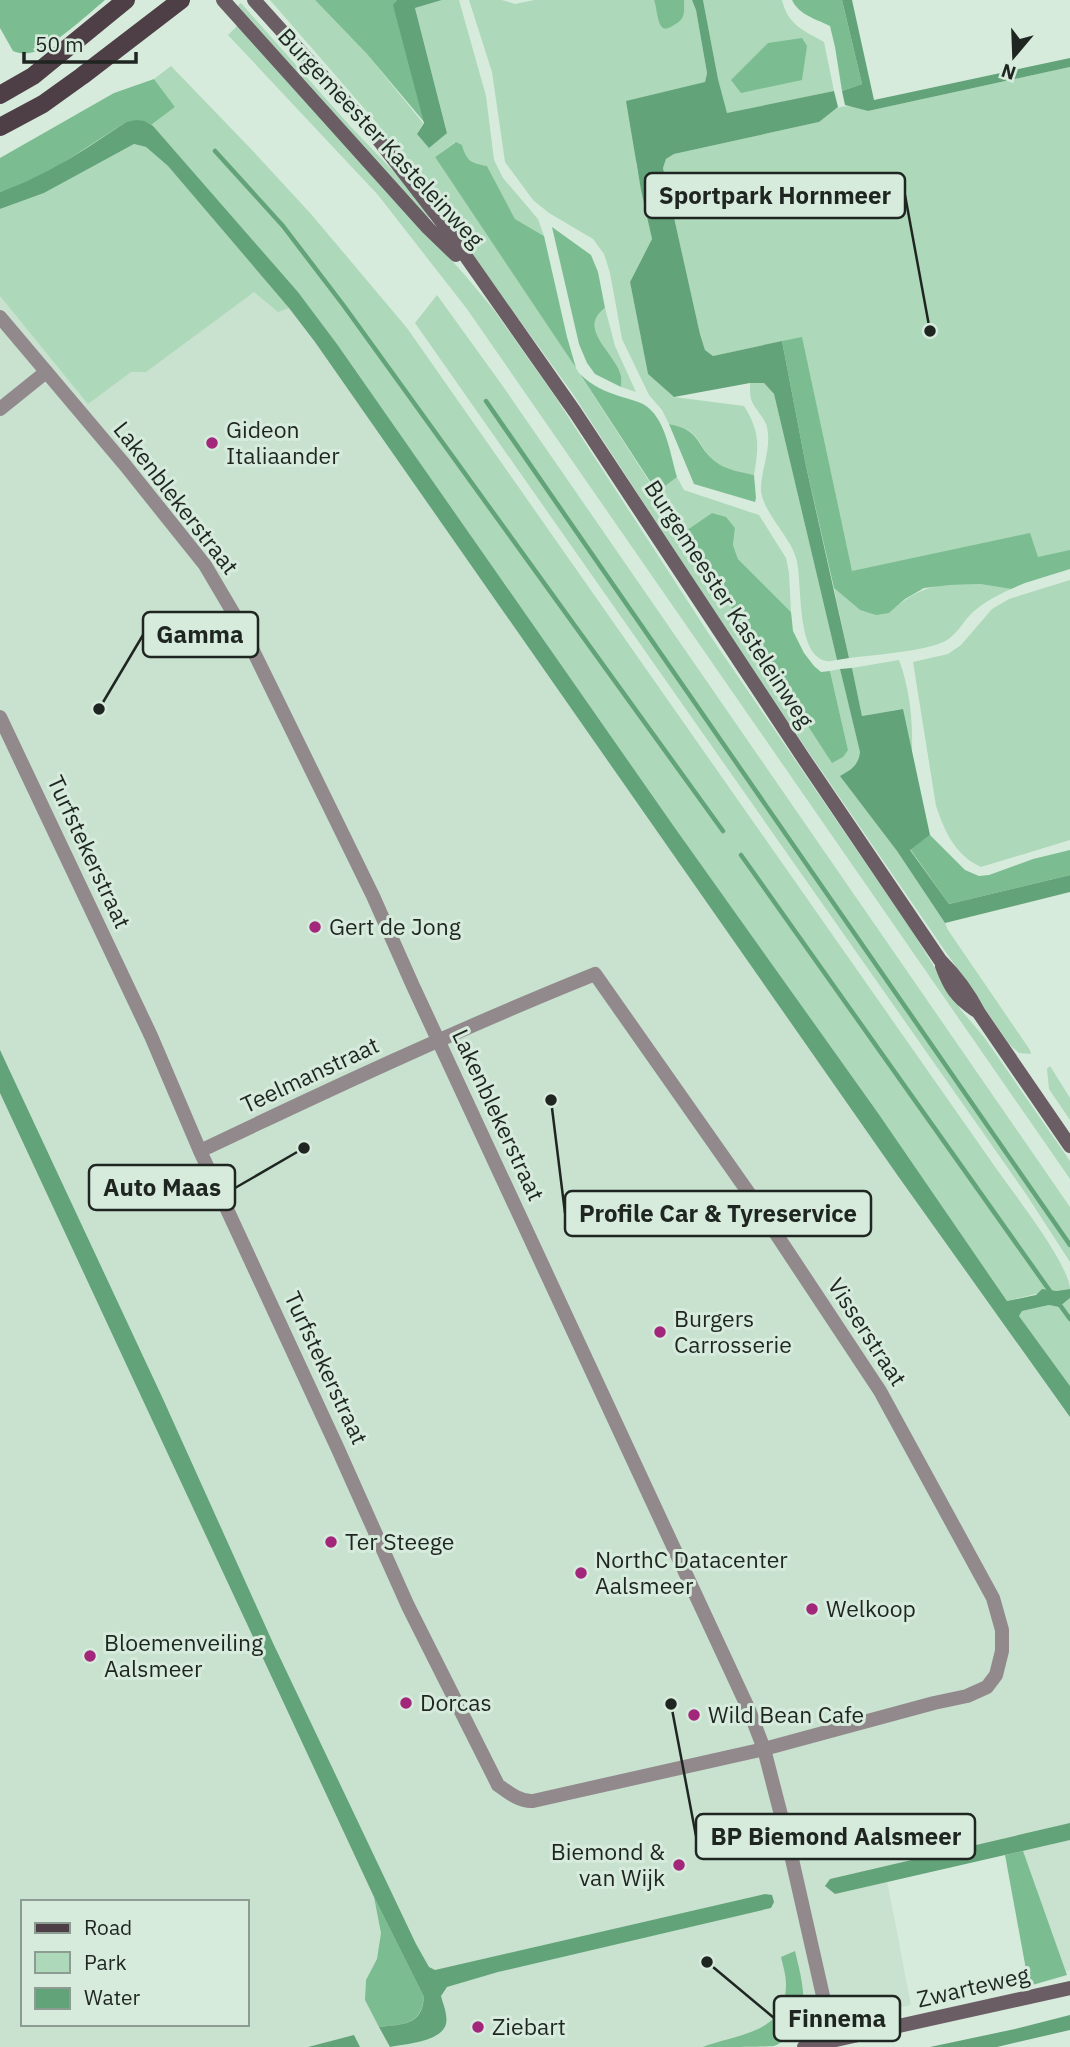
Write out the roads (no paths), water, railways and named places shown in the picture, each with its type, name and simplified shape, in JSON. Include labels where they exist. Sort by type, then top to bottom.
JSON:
[{"type":"main road","points":[[0,95],[33,76],[126,0]]},
{"type":"main road","points":[[0,127],[43,104],[181,0]]},
{"type":"main road","name":"Burgemeester Kasteleinweg","points":[[223,0],[428,228],[478,275]]},
{"type":"main road","name":"Burgemeester Kasteleinweg","points":[[254,0],[371,131],[440,221],[575,412],[804,759],[940,960],[962,984],[978,1013],[1070,1146]]},
{"type":"main road","name":"Zwarteweg","points":[[804,2047],[1070,1988]]},
{"type":"street","name":"Lakenblekerstraat","points":[[0,317],[205,565],[241,626],[342,829],[733,1675],[764,1749],[833,2040]]},
{"type":"street","points":[[0,410],[46,372]]},
{"type":"street","name":"Turfstekerstraat","points":[[0,717],[151,1036],[200,1151],[408,1606],[498,1785],[515,1797],[530,1802],[764,1749]]},
{"type":"street","name":"Visserstraat","points":[[439,1042],[595,974],[753,1199],[880,1391],[993,1598],[1002,1630],[1002,1651],[996,1675],[986,1687],[967,1696],[764,1749]]},
{"type":"street","name":"Teelmanstraat","points":[[200,1151],[354,1078],[439,1042]]},
{"type":"water","points":[[397,0],[442,0],[415,8],[447,133],[429,148],[417,134],[424,123],[393,5]]},
{"type":"water","points":[[692,0],[703,0],[727,113],[834,91],[838,107],[819,122],[674,154],[666,159],[663,168],[705,350],[713,356],[782,341],[806,466],[849,658],[837,660],[774,394],[764,383],[750,383],[674,397],[648,374],[630,282],[652,239],[626,101],[705,82],[707,73]]},
{"type":"water","points":[[842,0],[852,0],[874,100],[1070,58],[1070,67],[868,111],[845,105],[842,91],[862,84]]},
{"type":"water","points":[[136,120],[153,126],[298,292],[337,344],[878,1113],[1007,1301],[1036,1295],[1042,1289],[1070,1289],[1070,1298],[1059,1307],[1049,1305],[1022,1311],[1019,1316],[1070,1386],[1070,1417],[898,1176],[315,342],[168,166],[146,147],[134,144],[44,193],[0,209],[0,192],[50,170],[126,122]]},
{"type":"water","points":[[852,668],[862,716],[903,709],[930,835],[910,850],[949,904],[1070,875],[1070,892],[945,923],[897,851],[840,776],[854,767],[860,752],[840,669]]},
{"type":"water","points":[[0,1050],[163,1399],[273,1643],[429,1967],[435,1970],[765,1894],[772,1895],[774,1902],[771,1908],[498,1972],[447,1987],[441,1996],[446,2017],[443,2030],[422,2041],[390,2047],[379,2027],[410,2022],[420,2014],[424,1997],[374,1897],[0,1093]]},
{"type":"water","points":[[1070,1823],[1070,1840],[835,1894],[825,1886],[830,1879]]},
{"type":"water","points":[[1070,2015],[1070,2030],[997,2047],[930,2047],[1015,2029]]},
{"type":"water","points":[[354,2035],[360,2047],[308,2047]]},
{"type":"waterway","points":[[215,151],[283,226],[344,306],[723,831]]},
{"type":"waterway","points":[[486,401],[1070,1245]]},
{"type":"waterway","points":[[741,855],[1052,1294]]},
{"type":"waterway","points":[[1057,1301],[1070,1319]]},
{"type":"place","name":"Sportpark Hornmeer","points":[[930,331]]},
{"type":"place","name":"Gideon Italiaander","points":[[212,443]]},
{"type":"place","name":"Gamma","points":[[99,709]]},
{"type":"place","name":"Gert de Jong","points":[[315,927]]},
{"type":"place","name":"Profile Car & Tyreservice","points":[[551,1100]]},
{"type":"place","name":"Auto Maas","points":[[304,1148]]},
{"type":"place","name":"Burgers Carrosserie","points":[[660,1332]]},
{"type":"place","name":"Ter Steege","points":[[331,1542]]},
{"type":"place","name":"NorthC Datacenter Aalsmeer","points":[[581,1573]]},
{"type":"place","name":"Welkoop","points":[[812,1609]]},
{"type":"place","name":"Bloemenveiling Aalsmeer","points":[[90,1656]]},
{"type":"place","name":"Dorcas","points":[[406,1703]]},
{"type":"place","name":"BP Biemond Aalsmeer","points":[[671,1704]]},
{"type":"place","name":"Wild Bean Cafe","points":[[694,1715]]},
{"type":"place","name":"Biemond & van Wijk","points":[[679,1865]]},
{"type":"place","name":"Finnema","points":[[707,1962]]},
{"type":"place","name":"Ziebart","points":[[478,2027]]}]
